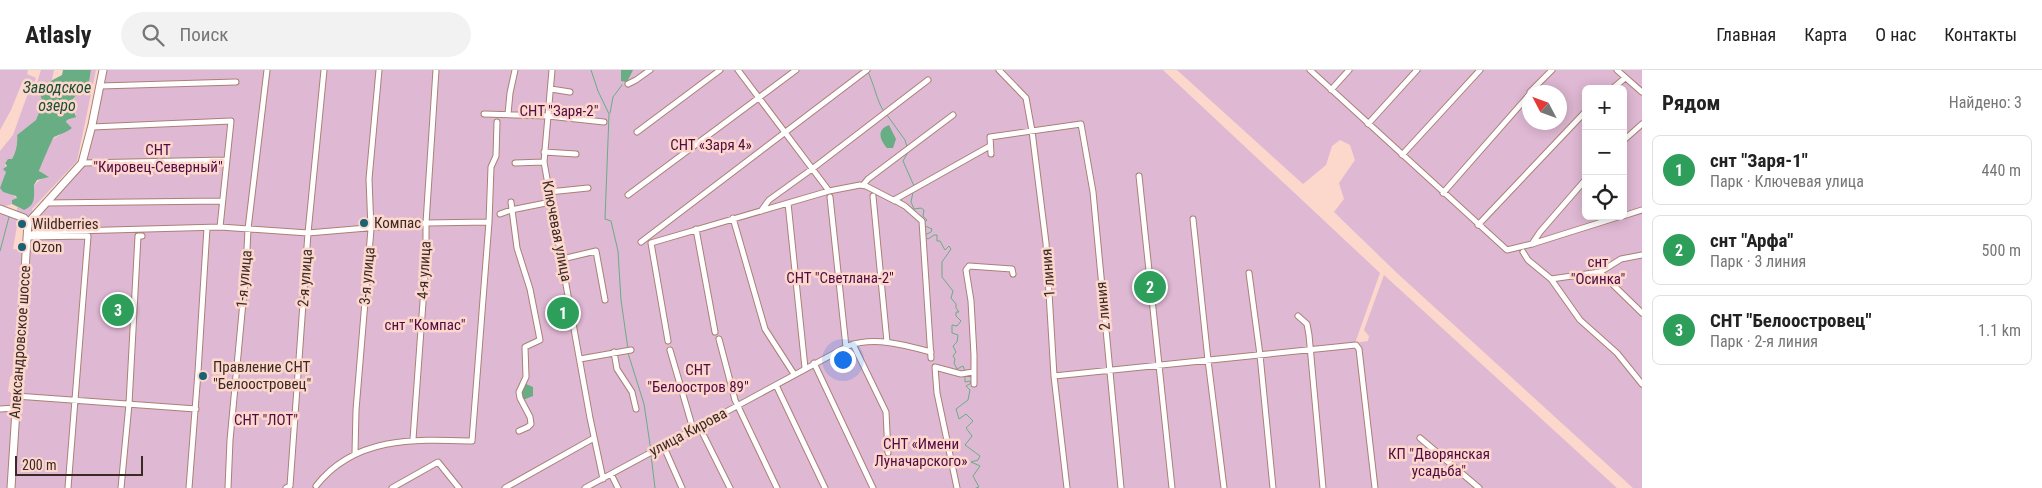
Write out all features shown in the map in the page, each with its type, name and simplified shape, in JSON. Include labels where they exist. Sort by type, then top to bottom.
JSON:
[{"type":"street","points":[[0,209],[24,218],[28,223],[82,163],[92,127],[103,70]]},
{"type":"street","name":"1-я улица","points":[[228,488],[230,430],[246,270],[248,229],[267,70]]},
{"type":"street","name":"2-я улица","points":[[288,487],[308,233],[324,70]]},
{"type":"street","name":"3-я улица","points":[[355,453],[356,410],[371,228],[369,179],[379,70]]},
{"type":"street","name":"4-я улица","points":[[413,440],[426,261],[426,223],[436,70]]},
{"type":"street","points":[[508,114],[510,93],[516,70]]},
{"type":"street","name":"Ключевая улица","points":[[552,70],[544,162],[594,438],[603,478]]},
{"type":"street","points":[[628,84],[650,70]]},
{"type":"street","points":[[637,132],[720,70]]},
{"type":"street","points":[[738,70],[829,191]]},
{"type":"street","points":[[628,195],[796,70]]},
{"type":"street","points":[[642,242],[867,70]]},
{"type":"street","name":"1 линия","points":[[999,70],[1026,98],[1032,131],[1046,243],[1054,376],[1067,488]]},
{"type":"street","points":[[1310,70],[1507,250],[1609,220]]},
{"type":"street","points":[[1331,90],[1349,70]]},
{"type":"street","points":[[1368,124],[1417,70]]},
{"type":"street","points":[[1402,155],[1480,70]]},
{"type":"street","points":[[1538,85],[1552,70]]},
{"type":"street","points":[[1617,70],[1642,92]]},
{"type":"street","points":[[1617,85],[1625,78]]},
{"type":"street","points":[[761,210],[769,200],[928,80]]},
{"type":"street","points":[[100,86],[236,82]]},
{"type":"street","points":[[551,90],[570,92]]},
{"type":"street","points":[[1443,193],[1522,102]]},
{"type":"street","points":[[484,114],[548,116],[604,122]]},
{"type":"street","points":[[863,185],[868,179],[953,115]]},
{"type":"street","points":[[1478,225],[1582,115]]},
{"type":"street","points":[[92,127],[231,121],[220,228]]},
{"type":"street","points":[[316,486],[323,478],[355,453],[382,444],[413,440],[472,441],[492,167],[496,156],[497,122]]},
{"type":"street","name":"2 линия","points":[[1032,131],[1081,124],[1093,192],[1121,488]]},
{"type":"street","points":[[1627,137],[1642,124]]},
{"type":"street","points":[[991,154],[990,137],[1032,131]]},
{"type":"street","points":[[668,341],[651,243],[829,191],[863,185],[895,201],[990,146]]},
{"type":"street","points":[[544,152],[576,154]]},
{"type":"street","points":[[82,163],[227,160]]},
{"type":"street","points":[[514,163],[544,162]]},
{"type":"street","points":[[1139,176],[1172,488]]},
{"type":"street","points":[[1532,244],[1582,184]]},
{"type":"street","points":[[549,192],[588,188]]},
{"type":"street","points":[[873,196],[887,342]]},
{"type":"street","points":[[830,197],[846,346]]},
{"type":"street","points":[[45,204],[222,201]]},
{"type":"street","name":"улица Кирова","points":[[585,488],[846,346],[887,342],[931,355],[922,220],[905,206],[895,201]]},
{"type":"street","points":[[511,202],[510,210],[517,248],[530,290],[540,340],[525,347],[526,378],[519,392],[520,398],[530,417],[531,424],[519,431]]},
{"type":"street","points":[[500,214],[510,210],[551,202]]},
{"type":"street","points":[[788,203],[805,368]]},
{"type":"street","points":[[1627,214],[1642,210]]},
{"type":"street","points":[[733,218],[765,329],[794,374]]},
{"type":"street","points":[[1193,219],[1224,488]]},
{"type":"street","points":[[27,236],[37,232],[207,228],[308,233],[426,223],[489,222]]},
{"type":"street","name":"Александровское шоссе","points":[[11,488],[28,223]]},
{"type":"street","points":[[189,488],[207,228]]},
{"type":"street","points":[[696,229],[715,332]]},
{"type":"street","points":[[27,236],[88,236],[68,488]]},
{"type":"street","points":[[121,488],[130,404],[140,236]]},
{"type":"street","points":[[562,259],[596,251],[605,300]]},
{"type":"street","points":[[1523,252],[1528,260],[1551,278],[1580,320],[1617,353],[1642,384]]},
{"type":"street","points":[[1551,278],[1600,272],[1621,259],[1642,255]]},
{"type":"street","points":[[974,384],[971,301],[966,270],[969,266],[1012,269],[1013,274]]},
{"type":"street","points":[[1600,272],[1642,313]]},
{"type":"street","points":[[1249,273],[1260,355],[1273,488]]},
{"type":"street","points":[[1298,316],[1307,324],[1323,488]]},
{"type":"street","points":[[719,339],[738,405],[777,488]]},
{"type":"street","points":[[853,344],[886,412],[888,453]]},
{"type":"street","points":[[1054,376],[1356,345],[1359,349],[1375,488]]},
{"type":"street","points":[[580,359],[628,350]]},
{"type":"street","points":[[670,350],[693,429]]},
{"type":"street","points":[[614,352],[617,369],[632,392],[636,409]]},
{"type":"street","points":[[814,363],[872,488]]},
{"type":"street","points":[[956,488],[937,393],[935,367],[961,374],[973,372]]},
{"type":"street","points":[[776,384],[825,488]]},
{"type":"street","points":[[16,396],[196,408]]},
{"type":"street","points":[[0,409],[15,408]]},
{"type":"street","points":[[699,426],[730,488]]},
{"type":"street","points":[[505,488],[594,438]]},
{"type":"street","points":[[1420,438],[1479,488]]},
{"type":"street","points":[[662,445],[682,488]]},
{"type":"street","points":[[392,488],[438,462],[459,488]]},
{"type":"street","points":[[611,474],[618,488]]},
{"type":"green space","points":[[0,70],[28,70],[27,74],[36,78],[33,86],[22,83],[0,130]]},
{"type":"green space","points":[[41,70],[54,70],[52,80],[45,84],[41,98],[43,107],[36,120],[17,135],[16,150],[12,159],[8,159],[5,162],[6,172],[1,189],[3,192],[10,193],[17,198],[12,200],[12,204],[0,205],[0,151],[13,135],[27,96],[37,83]]},
{"type":"green space","points":[[91,70],[96,70],[77,161],[32,209],[33,213],[81,164],[103,70],[1163,70],[1380,273],[1355,343],[1368,341],[1369,336],[1364,330],[1384,275],[1617,488],[0,488],[0,209],[18,220],[13,249],[26,250],[28,224],[17,212],[17,207],[24,210],[29,194],[34,186],[48,176],[39,171],[50,142],[72,128],[66,123],[67,120],[72,119],[76,114],[71,105],[86,85]],"holes":[[[17,372],[15,396],[8,391],[10,377]]]},
{"type":"green space","name":"снт \"Осинка\"","points":[[1177,70],[1642,70],[1642,488],[1633,488],[1398,274],[1334,212],[1344,199],[1339,183],[1355,160],[1350,145],[1340,140],[1332,146],[1326,165],[1303,184]]},
{"type":"water","name":"Заводское озеро","points":[[63,70],[91,70],[89,82],[73,99],[71,104],[76,117],[66,122],[72,128],[54,137],[44,159],[39,171],[49,177],[37,180],[34,185],[34,197],[31,206],[24,210],[12,204],[12,200],[17,198],[16,196],[3,192],[0,188],[6,172],[3,169],[7,166],[5,163],[8,159],[12,159],[15,153],[17,135],[36,120],[43,107],[40,92],[45,84],[62,75]]},
{"type":"water","points":[[621,70],[633,70],[627,82],[621,81]]},
{"type":"water","points":[[889,125],[896,139],[893,148],[887,148],[880,135],[882,130]]},
{"type":"water","points":[[526,384],[533,387],[533,396],[523,400],[521,394]]},
{"type":"waterway","points":[[591,70],[609,114],[605,219],[611,221],[618,251],[621,300],[628,349]]},
{"type":"waterway","points":[[868,72],[883,110]]},
{"type":"waterway","points":[[610,113],[613,97],[622,85]]},
{"type":"waterway","points":[[887,115],[905,140],[907,147]]},
{"type":"waterway","points":[[908,152],[903,161],[914,186]]},
{"type":"waterway","points":[[916,191],[913,192],[911,202],[914,209],[921,208],[924,210],[923,216],[927,220],[924,223]]},
{"type":"waterway","points":[[0,251],[9,217]]},
{"type":"waterway","points":[[925,226],[932,229],[925,237],[928,239],[937,235],[937,241],[940,241],[945,250],[949,246],[951,249],[942,262],[942,277],[953,291],[951,298],[959,312],[956,312],[956,316],[961,321],[957,326],[952,325],[952,333],[958,335],[957,342],[953,346],[956,352],[953,356],[955,359],[954,363],[957,369],[963,366],[965,371]]},
{"type":"waterway","points":[[628,353],[644,404],[651,451]]},
{"type":"waterway","points":[[965,376],[965,382],[970,381],[971,383],[966,386],[970,390],[968,400],[956,409],[959,419],[966,414],[973,421],[966,428],[972,436],[965,445],[980,456],[978,460],[971,462],[980,466],[973,476],[979,487],[976,488]]},
{"type":"waterway","points":[[651,455],[655,488]]},
{"type":"place","name":"Компас","points":[[364,223]]},
{"type":"place","name":"Wildberries","points":[[22,224]]},
{"type":"place","name":"Ozon","points":[[22,247]]},
{"type":"place","name":"снт \"Арфа\"","points":[[1150,287]]},
{"type":"place","name":"СНТ \"Белоостровец\"","points":[[118,310]]},
{"type":"place","name":"снт \"Заря-1\"","points":[[563,313]]},
{"type":"place","name":"Правление СНТ \"Белоостровец\"","points":[[203,376]]},
{"type":"park label","name":"СНТ \"Заря-2\"","points":[[559,111]]},
{"type":"park label","name":"СНТ «Заря 4»","points":[[711,145]]},
{"type":"park label","name":"СНТ \"Кировец-Северный\"","points":[[158,158]]},
{"type":"park label","name":"СНТ \"Светлана-2\"","points":[[840,278]]},
{"type":"park label","name":"снт \"Компас\"","points":[[425,325]]},
{"type":"park label","name":"СНТ \"Белоостров 89\"","points":[[698,378]]},
{"type":"park label","name":"СНТ \"ЛОТ\"","points":[[266,420]]},
{"type":"park label","name":"СНТ «Имени Луначарского»","points":[[921,452]]},
{"type":"park label","name":"КП \"Дворянская усадьба\"","points":[[1439,462]]}]
